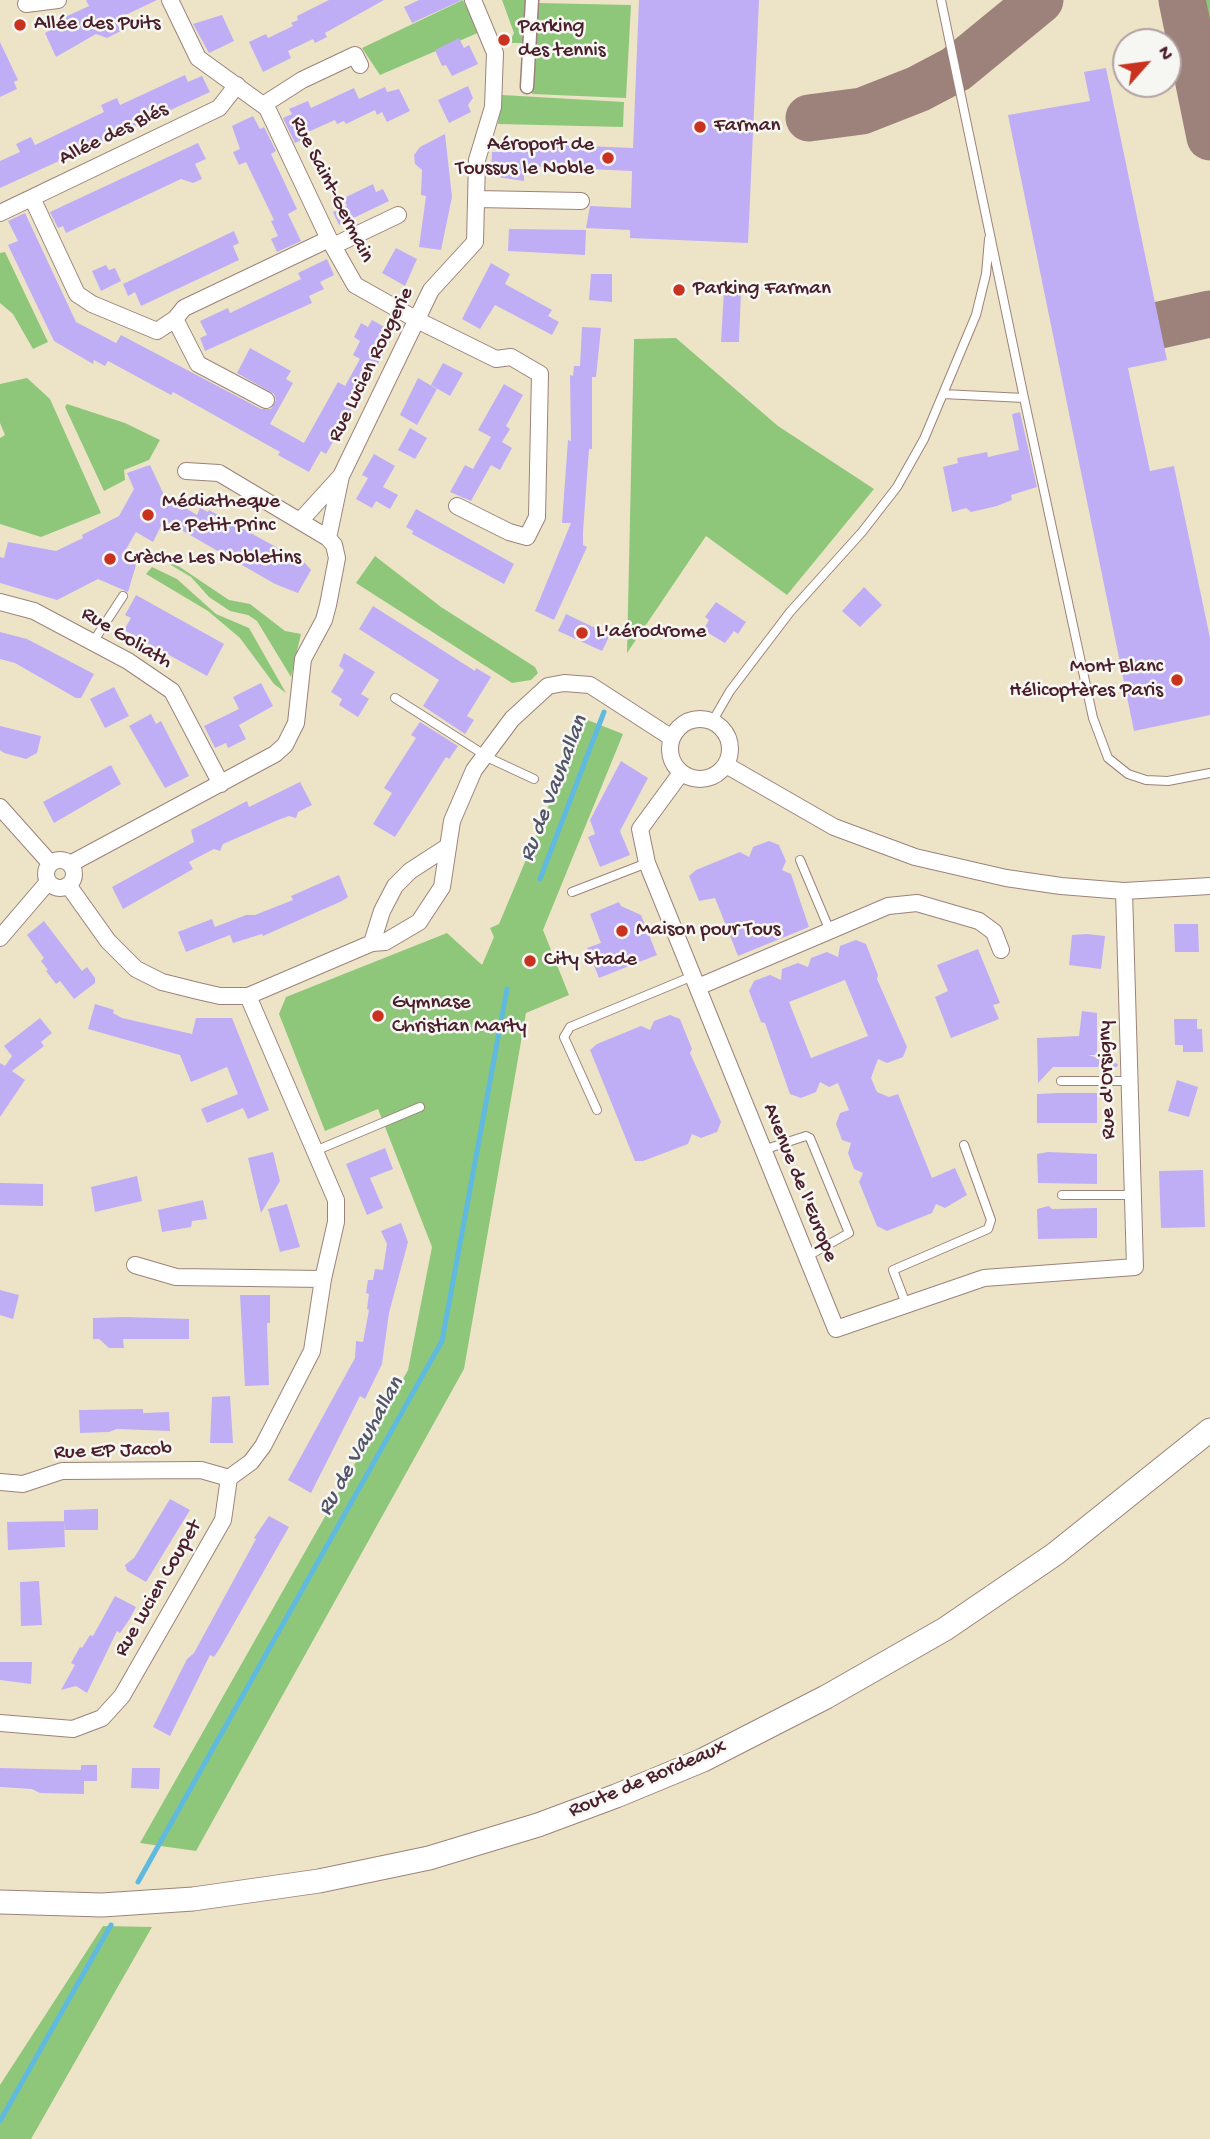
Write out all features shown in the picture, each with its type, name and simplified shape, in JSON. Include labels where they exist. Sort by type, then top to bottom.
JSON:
[{"type":"main road","name":"Route de Bordeaux","points":[[0,1902],[102,1905],[193,1899],[319,1881],[429,1858],[538,1825],[616,1796],[740,1741],[826,1697],[945,1629],[1055,1554],[1210,1430]]},
{"type":"street","points":[[26,4],[58,0]]},
{"type":"street","name":"Rue Saint-Germain","points":[[170,0],[198,58],[263,105],[331,243],[355,285],[419,321],[496,359],[511,357],[540,374],[537,517],[527,537],[509,532],[457,506]]},
{"type":"street","name":"Rue Lucien Rougerie","points":[[70,864],[91,850],[275,754],[285,745],[296,723],[303,659],[324,620],[337,558],[328,537],[341,476],[419,321],[431,290],[475,242],[477,160],[494,107],[495,53],[473,0]]},
{"type":"street","points":[[527,88],[532,0]]},
{"type":"street","points":[[263,105],[302,80],[355,55],[360,65]]},
{"type":"street","name":"Allée des Blés","points":[[0,213],[219,108],[237,85]]},
{"type":"street","points":[[32,198],[77,294],[92,304],[157,331],[175,319],[184,308],[398,215]]},
{"type":"street","points":[[477,198],[581,201]]},
{"type":"street","points":[[175,319],[198,364],[267,400]]},
{"type":"street","points":[[186,471],[219,473],[328,537]]},
{"type":"street","name":"Rue Lucien Rougerie","points":[[300,521],[341,476]]},
{"type":"street","name":"Rue Goliath","points":[[0,602],[34,611],[110,650],[172,691],[221,784]]},
{"type":"street","points":[[68,885],[108,941],[136,969],[162,982],[198,991],[220,996],[248,996],[372,943],[385,942],[407,931],[429,912],[442,887],[452,821],[484,754],[528,703],[548,686],[564,683],[590,685],[672,738]]},
{"type":"street","points":[[693,720],[712,722],[727,735],[730,745],[726,765],[712,777],[703,779],[681,773],[671,755],[672,738],[684,724],[693,720]]},
{"type":"street","points":[[726,765],[834,827],[915,857],[1006,877],[1124,891],[1210,886]]},
{"type":"street","name":"Avenue de l'Europe","points":[[681,773],[640,830],[647,863],[836,1329],[984,1278],[1135,1267]]},
{"type":"street","points":[[0,807],[50,863]]},
{"type":"street","points":[[372,943],[382,911],[395,886],[410,871],[447,847]]},
{"type":"street","points":[[58,859],[70,864],[74,878],[68,885],[55,887],[48,882],[45,875],[50,863],[58,859]]},
{"type":"street","points":[[0,937],[48,882]]},
{"type":"street","name":"Rue d'Orsigny","points":[[1124,891],[1135,1267]]},
{"type":"street","points":[[696,981],[830,931],[888,906],[917,903],[979,921],[994,932],[1001,950]]},
{"type":"street","points":[[229,1478],[251,1462],[263,1446],[312,1351],[323,1279],[336,1222],[336,1200],[248,996]]},
{"type":"street","points":[[135,1265],[176,1277],[323,1279]]},
{"type":"street","name":"Rue EP Jacob","points":[[0,1482],[23,1484],[62,1471],[201,1470],[229,1478]]},
{"type":"street","name":"Rue Lucien Coupet","points":[[0,1723],[73,1730],[102,1718],[122,1696],[223,1520],[229,1478]]},
{"type":"lane","points":[[941,0],[989,239],[1093,718],[1103,750],[1114,764],[1136,778],[1168,781],[1210,773]]},
{"type":"lane","points":[[712,722],[730,691],[790,612],[897,487],[925,439],[976,315],[986,274],[989,239]]},
{"type":"lane","points":[[943,394],[1024,398]]},
{"type":"lane","points":[[93,642],[122,596]]},
{"type":"lane","points":[[395,698],[484,754],[534,779]]},
{"type":"lane","points":[[800,860],[830,931]]},
{"type":"lane","points":[[572,892],[647,863]]},
{"type":"lane","points":[[597,1110],[564,1037],[570,1027],[696,981]]},
{"type":"lane","points":[[1061,1081],[1129,1081]]},
{"type":"lane","points":[[315,1151],[420,1107]]},
{"type":"lane","points":[[763,1150],[806,1136],[810,1139],[849,1233],[806,1257]]},
{"type":"lane","points":[[906,1304],[893,1270],[988,1229],[991,1220],[964,1145]]},
{"type":"lane","points":[[1062,1195],[1132,1195]]},
{"type":"green space","points":[[463,0],[480,32],[380,75],[362,48]]},
{"type":"green space","points":[[502,0],[530,0],[528,43],[509,43],[514,33]]},
{"type":"green space","points":[[1197,0],[1210,0],[1210,82],[1195,8]]},
{"type":"green space","points":[[538,3],[631,5],[626,98],[532,94]]},
{"type":"green space","points":[[502,95],[624,102],[623,127],[498,124]]},
{"type":"green space","points":[[5,252],[48,342],[33,349],[13,314],[0,303],[0,253]]},
{"type":"green space","points":[[676,338],[778,426],[874,489],[787,595],[706,536],[627,653],[634,339]]},
{"type":"green space","points":[[27,378],[50,399],[101,513],[41,537],[0,524],[0,438],[5,435],[0,423],[0,384]]},
{"type":"green space","points":[[67,404],[125,423],[160,440],[149,460],[124,470],[125,480],[104,491],[65,407]]},
{"type":"green space","points":[[159,553],[229,600],[250,604],[285,631],[301,634],[291,677],[257,621],[248,615],[230,611],[209,597],[191,577],[159,558]]},
{"type":"green space","points":[[375,556],[441,607],[535,667],[538,673],[531,680],[512,683],[356,583]]},
{"type":"green space","points":[[152,567],[177,579],[216,614],[249,628],[286,693],[274,684],[240,638],[208,611],[146,574]]},
{"type":"green space","points":[[585,719],[623,734],[543,930],[569,995],[526,1013],[464,1369],[196,1851],[140,1843],[408,1370],[432,1247],[378,1109],[325,1131],[279,1014],[286,997],[447,933],[482,965],[494,937],[490,928],[499,924]]},
{"type":"green space","points":[[103,1926],[152,1927],[31,2139],[0,2139],[0,2085]]},
{"type":"building","points":[[86,0],[157,0],[115,20],[121,31],[107,38],[96,34],[56,57],[45,33],[54,28],[52,23],[89,6]]},
{"type":"building","points":[[329,0],[384,0],[325,33],[327,37],[315,43],[313,39],[288,51],[291,58],[263,72],[249,42],[266,34],[268,38],[293,26],[291,23],[298,20],[297,16]]},
{"type":"building","points":[[419,0],[462,0],[412,23],[404,7]]},
{"type":"building","name":"Farman","points":[[639,0],[759,0],[748,243],[630,238],[630,230],[586,228],[590,206],[631,208],[632,171],[524,166],[524,181],[491,176],[492,152],[538,152],[538,144],[633,148]]},
{"type":"building","points":[[222,15],[234,41],[209,53],[193,24]]},
{"type":"building","points":[[459,38],[464,48],[469,45],[478,64],[452,76],[446,65],[442,66],[435,50]]},
{"type":"building","points":[[0,42],[18,80],[14,82],[17,89],[0,97]]},
{"type":"building","points":[[1106,68],[1167,360],[1128,368],[1150,471],[1174,466],[1210,638],[1210,715],[1134,731],[1008,115],[1090,101],[1084,72]]},
{"type":"building","points":[[185,75],[188,82],[202,76],[210,92],[0,188],[0,161],[20,152],[16,144],[31,137],[35,145],[104,112],[101,105],[117,98],[120,105]]},
{"type":"building","points":[[468,86],[473,98],[468,105],[471,112],[449,123],[438,100]]},
{"type":"building","points":[[385,87],[387,92],[399,89],[410,111],[387,122],[382,112],[377,115],[375,110],[346,124],[344,121],[337,124],[335,120],[308,132],[310,136],[295,143],[283,118],[292,114],[289,109],[308,101],[311,108],[354,88],[359,99]]},
{"type":"building","points":[[253,116],[260,129],[264,127],[276,151],[271,154],[297,209],[288,214],[301,241],[277,252],[271,239],[278,236],[271,221],[274,220],[246,162],[239,165],[233,152],[240,149],[232,126]]},
{"type":"building","points":[[445,134],[452,197],[441,250],[419,247],[426,196],[421,195],[422,170],[415,164],[414,155],[420,147]]},
{"type":"building","points":[[198,143],[206,159],[195,164],[202,179],[193,183],[181,179],[66,233],[63,226],[58,228],[50,212]]},
{"type":"building","points":[[373,184],[376,192],[383,189],[389,201],[339,225],[333,212],[347,206],[344,198]]},
{"type":"building","points":[[25,213],[76,322],[116,343],[121,335],[261,409],[271,409],[276,400],[274,394],[237,373],[250,348],[291,371],[286,379],[293,383],[270,424],[304,443],[338,382],[345,386],[360,359],[353,355],[360,341],[354,337],[361,323],[368,327],[372,320],[388,329],[377,350],[384,353],[326,454],[321,451],[309,472],[278,455],[280,452],[173,392],[171,395],[108,361],[105,366],[94,360],[93,364],[54,341],[8,245],[18,241],[8,221]]},
{"type":"building","points":[[509,229],[586,230],[585,255],[508,251]]},
{"type":"building","points":[[234,231],[239,243],[233,246],[239,260],[141,306],[135,292],[128,296],[123,284]]},
{"type":"building","points":[[396,248],[417,259],[405,286],[382,273]]},
{"type":"building","points":[[327,259],[334,275],[320,282],[324,289],[309,296],[312,303],[205,351],[200,338],[207,335],[200,321],[228,308],[230,313],[301,279],[298,273]]},
{"type":"building","points":[[491,263],[510,274],[505,284],[552,310],[548,316],[559,322],[552,335],[495,305],[480,329],[462,319]]},
{"type":"building","points":[[106,265],[109,270],[115,268],[121,281],[101,291],[92,271]]},
{"type":"building","points":[[591,274],[612,274],[612,302],[589,300]]},
{"type":"building","points":[[724,290],[741,292],[739,342],[721,342]]},
{"type":"building","points":[[582,327],[601,328],[596,377],[592,377],[592,449],[589,449],[583,532],[583,545],[587,547],[554,620],[535,611],[571,523],[562,523],[568,440],[571,441],[570,375],[573,376],[574,366],[580,366]]},
{"type":"building","points":[[443,363],[463,373],[450,396],[431,385]]},
{"type":"building","points":[[418,378],[437,389],[417,425],[400,415]]},
{"type":"building","points":[[504,384],[523,395],[506,426],[510,429],[502,442],[512,448],[500,470],[491,465],[471,501],[450,492],[465,465],[473,469],[491,437],[478,430]]},
{"type":"building","points":[[1020,412],[1037,487],[1011,495],[1012,500],[997,506],[971,512],[966,508],[952,512],[943,467],[958,463],[957,458],[987,452],[988,457],[1019,450],[1012,414]]},
{"type":"building","points":[[410,428],[427,438],[415,459],[398,450]]},
{"type":"building","points":[[374,454],[395,466],[383,487],[398,495],[390,509],[376,501],[372,508],[356,499],[368,478],[362,475]]},
{"type":"building","points":[[150,465],[164,495],[197,515],[200,508],[208,512],[209,510],[305,563],[311,570],[298,593],[275,584],[164,520],[153,542],[136,532],[121,558],[136,565],[128,592],[98,579],[57,600],[0,583],[0,557],[4,558],[8,542],[56,551],[83,538],[82,535],[119,516],[134,489],[127,473]]},
{"type":"building","points":[[416,509],[514,564],[504,584],[412,534],[413,531],[406,527]]},
{"type":"building","points":[[864,587],[882,605],[860,627],[842,611]]},
{"type":"building","points":[[136,595],[224,644],[207,676],[124,630],[131,618],[125,615]]},
{"type":"building","points":[[716,602],[746,622],[738,634],[734,631],[725,643],[703,630],[709,620],[705,617]]},
{"type":"building","points":[[373,606],[475,671],[476,668],[491,677],[467,716],[474,720],[465,734],[423,706],[439,680],[359,629]]},
{"type":"building","points":[[566,614],[610,635],[602,651],[558,631]]},
{"type":"building","points":[[0,632],[27,639],[94,674],[81,698],[76,698],[15,663],[0,659]]},
{"type":"building","points":[[344,653],[375,672],[361,694],[369,699],[358,717],[339,705],[342,699],[331,692],[344,670],[339,666]]},
{"type":"building","points":[[261,683],[273,706],[239,725],[246,739],[228,748],[226,743],[215,748],[204,726],[239,709],[233,697]]},
{"type":"building","points":[[114,687],[129,716],[105,728],[90,699]]},
{"type":"building","points":[[151,714],[156,724],[161,721],[189,776],[165,788],[129,726]]},
{"type":"building","points":[[420,722],[458,746],[449,759],[446,757],[395,837],[373,824],[392,793],[384,788],[416,738],[411,735]]},
{"type":"building","points":[[0,726],[41,736],[37,753],[26,759],[4,753],[0,750]]},
{"type":"building","points":[[621,761],[648,778],[620,831],[630,855],[600,867],[588,837],[595,834],[590,820]]},
{"type":"building","points":[[111,765],[121,784],[54,823],[43,802]]},
{"type":"building","points":[[300,782],[312,805],[298,812],[296,818],[289,816],[223,844],[220,851],[214,849],[189,862],[193,869],[123,909],[112,887],[194,842],[191,830],[247,801],[249,807]]},
{"type":"building","points":[[769,841],[779,845],[786,861],[782,870],[791,874],[809,927],[738,956],[715,898],[699,901],[689,876],[696,870],[740,852],[749,857],[753,847]]},
{"type":"building","points":[[339,875],[348,897],[342,901],[263,936],[262,934],[233,943],[230,935],[186,952],[178,932],[212,919],[215,927],[246,915],[255,915],[293,900],[291,896]]},
{"type":"building","name":"Maison pour Tous","points":[[619,902],[621,906],[641,915],[657,955],[599,978],[587,948],[601,943],[590,914]]},
{"type":"building","points":[[44,921],[82,971],[87,967],[95,978],[95,983],[74,999],[60,981],[56,984],[46,971],[48,970],[41,961],[44,958],[27,935]]},
{"type":"building","points":[[1174,924],[1198,924],[1199,952],[1175,952]]},
{"type":"building","points":[[1072,935],[1105,936],[1101,969],[1069,965]]},
{"type":"building","points":[[856,940],[866,944],[878,975],[877,979],[907,1047],[903,1057],[887,1063],[878,1059],[871,1078],[877,1092],[889,1097],[898,1094],[932,1178],[955,1168],[967,1195],[945,1208],[936,1204],[932,1213],[887,1231],[877,1226],[859,1182],[863,1173],[854,1169],[848,1153],[851,1143],[842,1140],[836,1124],[840,1113],[849,1110],[838,1083],[829,1087],[820,1082],[816,1092],[801,1098],[790,1094],[765,1023],[761,1022],[749,991],[754,981],[770,975],[781,980],[782,969],[798,963],[808,967],[811,958],[827,952],[838,957],[840,946]],"holes":[[[845,980],[868,1036],[811,1058],[789,1002]]]},
{"type":"building","points":[[978,949],[1000,1003],[993,1005],[999,1019],[951,1038],[935,997],[948,991],[937,965]]},
{"type":"building","points":[[95,1004],[114,1010],[113,1013],[122,1018],[192,1034],[196,1018],[232,1018],[269,1110],[248,1119],[243,1108],[207,1123],[201,1109],[238,1094],[227,1067],[191,1082],[180,1055],[88,1029]]},
{"type":"building","points":[[1082,1011],[1097,1013],[1097,1055],[1088,1055],[1118,1064],[1117,1067],[1053,1067],[1038,1083],[1037,1038],[1079,1036]]},
{"type":"building","points":[[670,1015],[680,1019],[692,1049],[690,1053],[721,1122],[717,1132],[701,1138],[692,1134],[688,1144],[643,1161],[635,1161],[590,1050],[597,1044],[641,1026],[650,1030],[654,1021]]},
{"type":"building","points":[[40,1018],[52,1033],[41,1042],[44,1046],[12,1071],[25,1080],[0,1117],[0,1063],[5,1066],[12,1056],[4,1046]]},
{"type":"building","points":[[1174,1019],[1197,1019],[1197,1029],[1202,1029],[1203,1052],[1183,1052],[1183,1045],[1175,1045]]},
{"type":"building","points":[[1177,1080],[1198,1087],[1189,1117],[1168,1111]]},
{"type":"building","points":[[1097,1093],[1097,1123],[1037,1123],[1037,1094]]},
{"type":"building","points":[[385,1148],[393,1169],[370,1178],[383,1208],[367,1215],[346,1164]]},
{"type":"building","points":[[273,1152],[280,1181],[261,1213],[248,1158]]},
{"type":"building","points":[[1037,1154],[1097,1154],[1097,1184],[1038,1183]]},
{"type":"building","points":[[1203,1170],[1205,1227],[1161,1228],[1159,1171]]},
{"type":"building","points":[[137,1176],[142,1201],[95,1212],[91,1187]]},
{"type":"building","points":[[0,1183],[43,1184],[43,1206],[0,1205]]},
{"type":"building","points":[[203,1200],[207,1219],[192,1221],[191,1227],[162,1232],[158,1210]]},
{"type":"building","points":[[287,1204],[300,1247],[280,1252],[268,1209]]},
{"type":"building","points":[[1049,1206],[1052,1209],[1097,1208],[1097,1238],[1038,1239],[1037,1209]]},
{"type":"building","points":[[401,1223],[408,1242],[389,1313],[382,1364],[365,1399],[360,1396],[311,1493],[288,1480],[355,1358],[356,1341],[363,1342],[369,1310],[369,1294],[366,1293],[368,1280],[373,1280],[375,1269],[383,1270],[387,1244],[381,1231]]},
{"type":"building","points":[[0,1290],[19,1295],[13,1319],[0,1315]]},
{"type":"building","points":[[240,1295],[270,1295],[270,1323],[267,1323],[269,1385],[245,1386]]},
{"type":"building","points":[[93,1318],[189,1319],[189,1339],[123,1339],[124,1348],[109,1348],[99,1339],[93,1339]]},
{"type":"building","points":[[230,1396],[233,1443],[210,1443],[212,1397]]},
{"type":"building","points":[[143,1409],[143,1413],[169,1412],[170,1431],[117,1429],[109,1432],[80,1433],[79,1410]]},
{"type":"building","points":[[170,1499],[190,1510],[146,1582],[127,1571],[125,1565],[134,1558]]},
{"type":"building","points":[[98,1509],[98,1530],[64,1530],[64,1510]]},
{"type":"building","points":[[269,1516],[289,1527],[220,1648],[214,1657],[210,1655],[170,1736],[153,1727],[187,1659],[194,1653],[256,1539],[254,1538]]},
{"type":"building","points":[[64,1521],[65,1547],[8,1550],[7,1522]]},
{"type":"building","points":[[39,1581],[42,1625],[21,1626],[20,1582]]},
{"type":"building","points":[[115,1596],[136,1607],[129,1620],[120,1633],[117,1631],[87,1693],[76,1686],[61,1690],[75,1665],[71,1663],[80,1647],[82,1648],[90,1635],[93,1636]]},
{"type":"building","points":[[0,1662],[32,1662],[31,1684],[0,1680]]},
{"type":"building","points":[[81,1765],[97,1765],[97,1781],[84,1781],[84,1794],[40,1793],[32,1789],[0,1787],[0,1768],[81,1770]]},
{"type":"building","points":[[132,1768],[160,1768],[159,1789],[131,1788]]},
{"type":"waterway","name":"Ru de Vauhallan","points":[[540,879],[604,712]]},
{"type":"waterway","name":"Ru de Vauhallan","points":[[138,1882],[442,1341],[507,989]]},
{"type":"waterway","name":"Ru de Vauhallan","points":[[0,2121],[111,1925]]},
{"type":"taxiway","points":[[809,118],[862,111],[918,89],[956,69],[1040,0]]},
{"type":"taxiway","points":[[1182,0],[1210,137]]},
{"type":"taxiway","points":[[1160,325],[1210,314]]},
{"type":"place","name":"Allée des Puits","points":[[20,25]]},
{"type":"place","name":"Parking des tennis","points":[[504,40]]},
{"type":"place","name":"Farman","points":[[700,127]]},
{"type":"place","name":"Aéroport de Toussus le Noble","points":[[608,158]]},
{"type":"place","name":"Parking Farman","points":[[679,290]]},
{"type":"place","name":"Médiatheque Le Petit Princ","points":[[148,515]]},
{"type":"place","name":"Crèche Les Nobletins","points":[[110,559]]},
{"type":"place","name":"L'aérodrome","points":[[582,633]]},
{"type":"place","name":"Mont Blanc Hélicoptères Paris","points":[[1177,680]]},
{"type":"place","name":"Maison pour Tous","points":[[622,931]]},
{"type":"place","name":"City Stade","points":[[530,961]]},
{"type":"place","name":"Gymnase Christian Marty","points":[[378,1016]]}]
